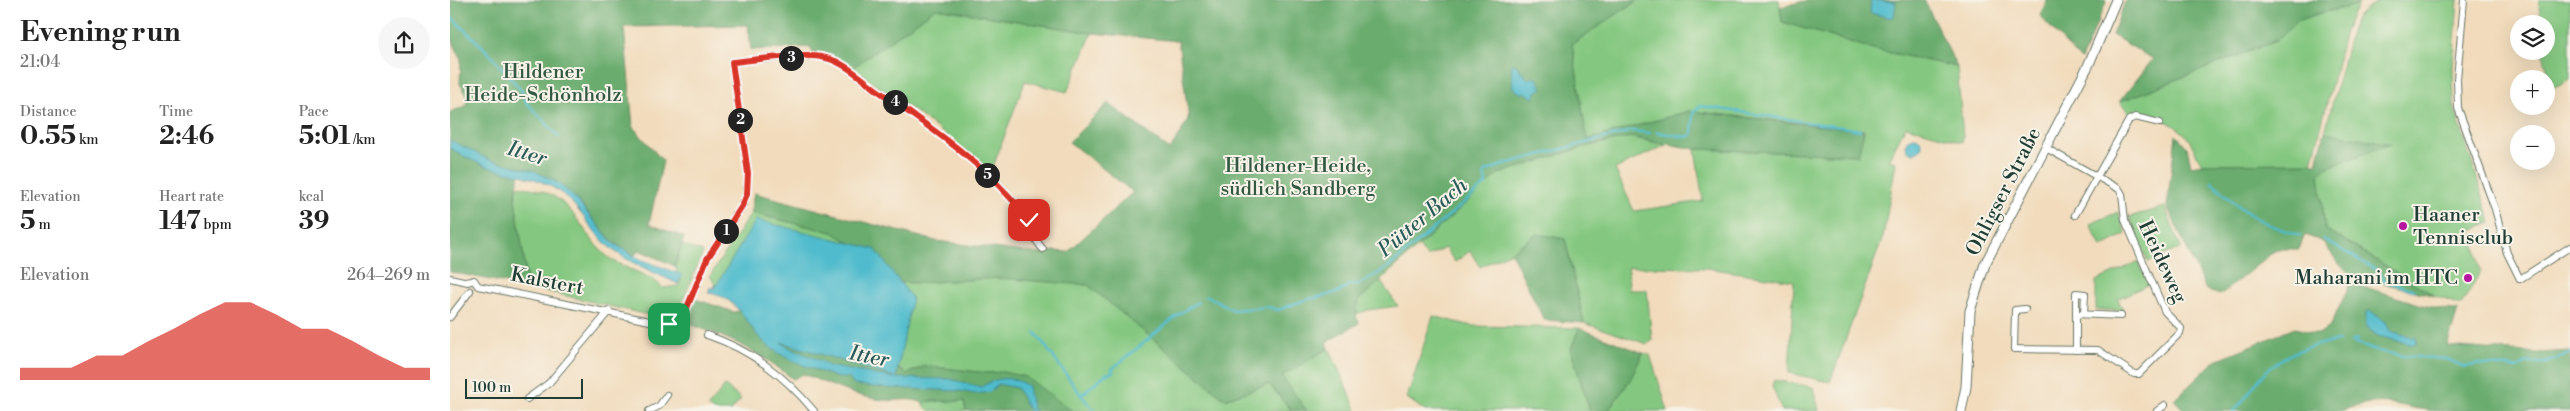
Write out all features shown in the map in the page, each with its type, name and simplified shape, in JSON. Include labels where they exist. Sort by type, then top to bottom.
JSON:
[{"type":"main road","name":"Ohligser Straße","points":[[1961,411],[1966,387],[1970,311],[1976,289],[1995,243],[2088,66],[2116,0]]},
{"type":"street","points":[[2464,0],[2457,79],[2458,108],[2495,209],[2507,252],[2520,279],[2570,247]]},
{"type":"street","name":"Kalstert","points":[[450,278],[468,282],[474,280],[478,286],[609,311],[679,327],[707,259],[742,206],[747,194],[748,173],[732,62],[805,57],[834,60],[926,124],[969,157],[1016,203],[1029,220],[1036,241],[1043,249]]},
{"type":"street","points":[[2075,215],[2129,120],[2135,118],[2160,123]]},
{"type":"street","name":"Heideweg","points":[[2025,309],[2015,310],[2014,349],[2098,350],[2134,374],[2139,374],[2180,333],[2181,328],[2165,312],[2125,220],[2122,194],[2119,189],[2046,148]]},
{"type":"street","points":[[468,282],[467,289],[470,291]]},
{"type":"street","points":[[450,317],[470,291],[477,290],[478,286]]},
{"type":"street","points":[[2076,350],[2076,293],[2085,294],[2084,314]]},
{"type":"street","name":"Kalstert","points":[[527,399],[549,384],[609,311]]},
{"type":"street","points":[[2076,314],[2121,316]]},
{"type":"street","points":[[707,334],[728,342],[759,358],[781,376],[814,411]]},
{"type":"street","points":[[649,411],[659,406],[667,395]]},
{"type":"street","points":[[2157,411],[2165,405]]},
{"type":"green space","points":[[450,0],[1638,0],[1572,44],[1587,140],[1689,111],[1864,131],[1858,155],[1695,149],[1630,137],[1584,147],[1498,174],[1359,300],[1356,316],[1359,323],[1327,342],[1329,348],[1282,376],[1307,411],[1292,411],[1269,384],[1225,399],[1088,285],[998,278],[917,283],[871,281],[867,253],[832,232],[751,213],[754,193],[936,241],[1041,254],[1053,251],[1068,252],[1133,192],[1069,142],[1108,103],[1170,150],[1189,119],[1178,41],[1092,33],[936,8],[852,68],[826,54],[813,54],[811,47],[751,50],[748,25],[624,27],[633,127],[663,161],[649,224],[684,237],[675,266],[639,250],[634,256],[621,248],[602,230],[579,202],[559,184],[545,176],[520,168],[515,199],[528,287],[450,272],[450,112],[466,106],[467,95],[460,84],[461,59],[450,35]]},
{"type":"green space","name":"Hildener-Heide, südlich Sandberg","points":[[1394,0],[1570,41],[1482,165],[1490,181],[1498,174],[1584,147],[1630,137],[1666,145],[1615,169],[1634,211],[1703,201],[1695,149],[1858,155],[1864,130],[1689,111],[1587,140],[1572,44],[1638,0],[1779,0],[1782,22],[1877,50],[1957,67],[1962,142],[1906,126],[1888,160],[1896,162],[1883,237],[1830,382],[1789,373],[1794,281],[1707,268],[1628,267],[1629,290],[1647,290],[1652,341],[1647,344],[1584,323],[1565,239],[1537,234],[1511,252],[1480,267],[1470,251],[1455,262],[1445,248],[1427,257],[1419,246],[1460,208],[1374,272],[1398,306],[1368,310],[1335,322],[1132,204],[1182,139],[1193,100]]},
{"type":"green space","points":[[1809,0],[1924,0],[1957,67],[1877,50],[1782,22],[1780,7]]},
{"type":"green space","points":[[2047,0],[2107,0],[2081,60],[2040,16]]},
{"type":"green space","points":[[2126,0],[2362,0],[2358,5],[2320,13],[2297,21],[2278,40],[2119,102],[2153,59],[2112,35]]},
{"type":"green space","points":[[2383,0],[2458,0],[2453,66],[2454,107],[2491,222],[2471,230],[2481,271],[2461,305],[2435,296],[2325,229],[2319,174],[2325,168],[2390,144],[2325,132],[2353,24],[2366,9]]},
{"type":"green space","points":[[2539,0],[2570,0],[2570,79],[2555,87],[2555,70],[2548,70],[2545,60],[2555,60],[2555,15],[2540,15]]},
{"type":"green space","points":[[2358,5],[2344,35],[2312,163],[2202,164],[2191,143],[2180,130],[2156,117],[2131,114],[2119,102],[2278,40],[2297,21],[2320,13]]},
{"type":"green space","points":[[936,8],[1092,33],[1067,92],[1025,81],[991,172],[928,121],[852,68]]},
{"type":"green space","points":[[2325,132],[2391,144],[2325,168],[2319,174],[2325,229],[2435,296],[2353,276],[2339,264],[2323,242],[2305,235],[2299,249],[2277,249],[2220,295],[2206,290],[2167,206],[2176,135],[2187,147],[2191,166],[2202,164],[2317,163]]},
{"type":"green space","points":[[518,186],[542,191],[555,197],[571,211],[596,246],[612,260],[645,275],[663,288],[678,286],[681,281],[675,266],[682,245],[703,252],[678,312],[669,318],[657,317],[528,287],[515,199]]},
{"type":"green space","points":[[2165,207],[2181,248],[2148,262],[2129,217]]},
{"type":"green space","points":[[2118,212],[2126,234],[2101,247],[2090,224]]},
{"type":"green space","points":[[751,213],[832,232],[867,253],[871,281],[917,283],[998,278],[1088,285],[1225,399],[1269,384],[1292,411],[1072,411],[1003,372],[988,373],[925,366],[907,374],[796,305],[714,289],[715,284],[710,276]]},
{"type":"green space","points":[[1537,234],[1565,239],[1584,323],[1544,320],[1511,252]]},
{"type":"green space","points":[[2138,262],[2149,284],[2118,299],[2123,310],[2096,310],[2096,281]]},
{"type":"green space","points":[[2350,284],[2419,304],[2458,310],[2447,346],[2537,353],[2570,351],[2570,411],[2439,411],[2391,404],[2369,403],[2341,411],[2185,411],[2174,400],[2216,360],[2295,328],[2319,334],[2331,325]]},
{"type":"green space","points":[[695,299],[734,312],[796,305],[907,374],[925,366],[988,373],[1003,372],[1026,377],[1072,411],[966,411],[964,401],[928,401],[924,404],[915,400],[883,400],[852,393],[803,374],[793,379],[745,347],[692,325],[689,313]]},
{"type":"green space","points":[[1433,316],[1472,326],[1579,328],[1571,350],[1590,411],[1425,411],[1407,398]]},
{"type":"green space","points":[[1579,328],[1643,353],[1630,380],[1608,411],[1590,411],[1571,350]]},
{"type":"green space","points":[[1329,348],[1357,411],[1307,411],[1281,376]]},
{"type":"green space","points":[[1643,353],[1650,355],[1668,411],[1608,411],[1630,380]]},
{"type":"green space","points":[[1774,380],[1813,387],[1819,411],[1782,411],[1772,386]]},
{"type":"green space","points":[[725,386],[741,399],[731,411],[713,411],[708,407]]},
{"type":"green space","points":[[928,401],[964,401],[966,411],[930,411],[923,405]]},
{"type":"water","points":[[1871,0],[1896,2],[1894,16],[1891,18],[1870,13]]},
{"type":"water","points":[[1511,64],[1515,64],[1528,79],[1536,77],[1542,88],[1536,92],[1533,98],[1525,92],[1522,94],[1513,88]]},
{"type":"water","points":[[1911,137],[1917,137],[1922,142],[1920,151],[1911,153],[1906,148],[1906,142]]},
{"type":"water","points":[[450,140],[490,160],[535,171],[558,183],[571,194],[613,243],[638,258],[682,275],[678,284],[630,261],[613,250],[599,236],[571,201],[557,190],[541,181],[488,167],[473,161],[450,148]]},
{"type":"water","name":"Itter","points":[[756,220],[875,249],[912,298],[896,378],[950,379],[981,387],[998,379],[1016,380],[1028,386],[1032,408],[1036,411],[1029,411],[1017,388],[998,384],[990,392],[975,394],[960,391],[854,385],[849,378],[838,378],[796,362],[767,345],[732,303],[725,298],[708,293],[710,287],[714,289]],"holes":[[[781,342],[894,377],[829,366]]]},
{"type":"water","points":[[2370,311],[2386,322],[2390,331],[2416,338],[2417,343],[2414,345],[2378,336],[2366,325],[2366,312]]},
{"type":"waterway","points":[[450,16],[486,50],[521,90],[526,102],[559,137]]},
{"type":"waterway","name":"Pütter Bach","points":[[1657,132],[1686,137],[1692,135],[1693,113],[1700,106],[1860,130]]},
{"type":"waterway","name":"Pütter Bach","points":[[1205,297],[1208,296],[1233,310],[1268,307],[1278,310],[1302,301],[1339,292],[1349,285],[1359,284],[1386,269],[1486,184],[1484,172],[1508,163],[1632,131],[1650,133]]},
{"type":"waterway","points":[[2212,182],[2232,201],[2252,215],[2273,226],[2300,235]]},
{"type":"waterway","points":[[2323,239],[2378,271],[2385,281],[2414,290]]},
{"type":"waterway","name":"Pütter Bach","points":[[1095,411],[1081,395],[1106,374],[1113,372],[1112,369],[1179,314],[1198,302]]},
{"type":"waterway","points":[[1035,332],[1081,395]]},
{"type":"waterway","points":[[2352,341],[2357,339]]},
{"type":"waterway","points":[[2234,411],[2270,367],[2288,355],[2308,347],[2339,341]]},
{"type":"waterway","points":[[2352,341],[2373,350],[2403,356],[2447,359],[2465,367],[2479,364],[2517,368],[2526,363],[2546,363],[2570,353]]},
{"type":"place","name":"Haaner Tennisclub","points":[[2403,226]]},
{"type":"place","name":"Maharani im HTC","points":[[2468,278]]},
{"type":"route","points":[[669,324],[679,327],[707,259],[742,206],[747,194],[748,173],[732,62],[805,57],[824,57],[834,60],[926,124],[969,157],[1016,203],[1029,220]]},
{"type":"park label","name":"Hildener Heide-Schönholz","points":[[543,84]]}]
